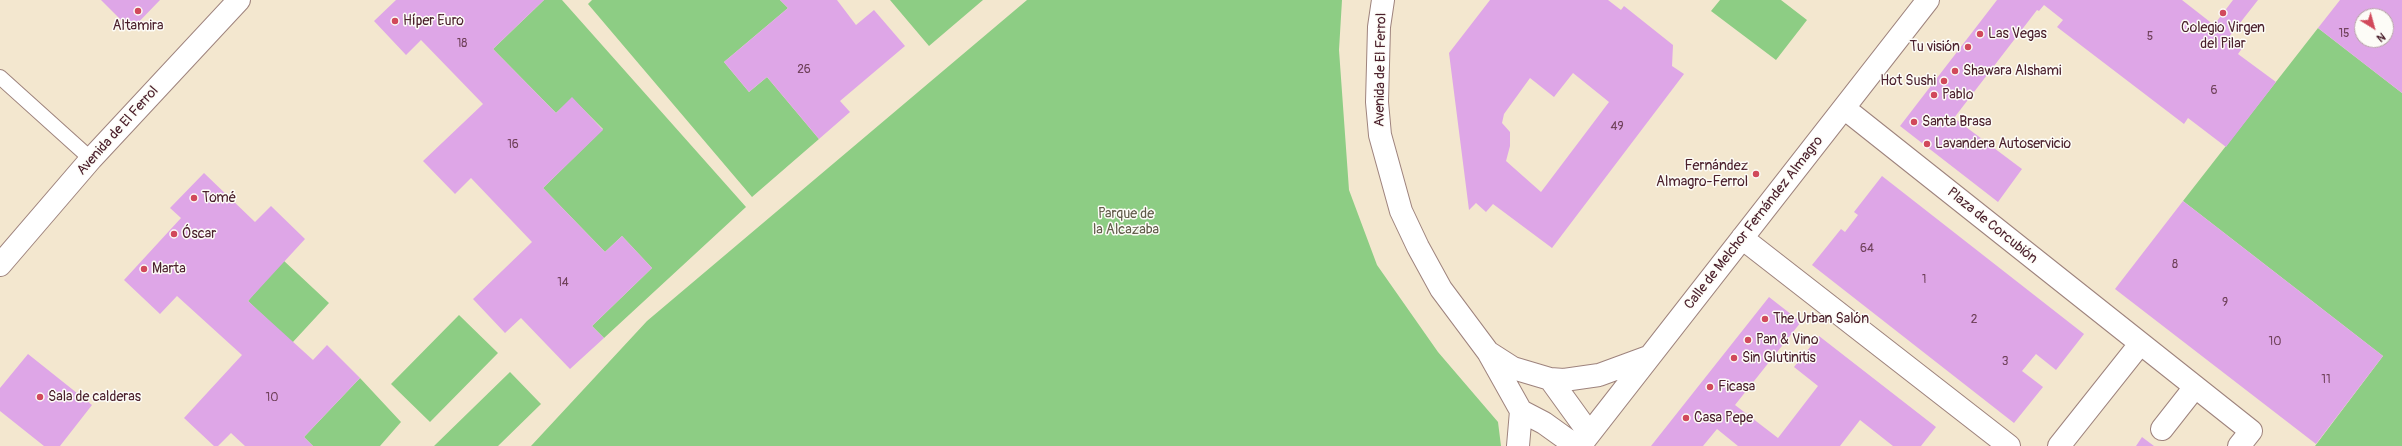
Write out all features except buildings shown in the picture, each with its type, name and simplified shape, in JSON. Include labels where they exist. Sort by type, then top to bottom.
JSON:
[{"type":"street","name":"Avenida de El Ferrol","points":[[0,266],[91,159],[239,0]]},
{"type":"street","name":"Avenida de El Ferrol","points":[[1383,0],[1379,27],[1377,102],[1380,135],[1401,211],[1418,247],[1441,289],[1488,352],[1521,411]]},
{"type":"street","name":"Calle de Melchor Fernández Almagro","points":[[1582,442],[1928,0]]},
{"type":"street","name":"Plaza de Corcubión","points":[[1844,108],[2251,431],[2239,446]]},
{"type":"street","points":[[1742,238],[2009,446]]},
{"type":"street","points":[[2058,446],[2140,344]]},
{"type":"street","name":"Avenida de El Ferrol","points":[[1488,352],[1513,368],[1550,379],[1564,380],[1599,375],[1648,357]]},
{"type":"street","points":[[1550,379],[1582,442]]},
{"type":"street","points":[[2162,429],[2195,387]]},
{"type":"street","points":[[1518,446],[1521,411],[1582,442]]},
{"type":"lane","points":[[0,77],[91,159]]},
{"type":"green space","points":[[544,0],[562,0],[746,207],[604,338],[592,326],[652,268],[622,236],[605,252],[543,188],[603,129],[572,98],[556,113],[493,49]]},
{"type":"green space","points":[[592,0],[780,0],[788,8],[724,62],[749,92],[767,77],[819,139],[752,197],[588,4]]},
{"type":"green space","points":[[890,0],[983,0],[929,46]]},
{"type":"green space","name":"Parque de la Alcazaba","points":[[1027,0],[1342,0],[1339,50],[1349,190],[1377,265],[1438,352],[1498,422],[1501,446],[531,446],[647,321]]},
{"type":"green space","points":[[1720,0],[1781,0],[1807,20],[1776,60],[1711,11]]},
{"type":"green space","points":[[2318,28],[2402,93],[2402,446],[2315,446],[2383,356],[2183,201]]},
{"type":"green space","points":[[283,260],[329,303],[292,343],[248,301]]},
{"type":"green space","points":[[459,315],[498,353],[430,422],[391,384]]},
{"type":"green space","points":[[510,372],[541,404],[498,446],[434,446]]},
{"type":"green space","points":[[360,378],[401,422],[380,446],[313,446],[304,437]]},
{"type":"place","name":"Altamira","points":[[138,11]]},
{"type":"place","name":"Colegio Virgen del Pilar","points":[[2223,13]]},
{"type":"place","name":"Híper Euro","points":[[395,21]]},
{"type":"place","name":"Las Vegas","points":[[1980,34]]},
{"type":"place","name":"Tu visión","points":[[1968,47]]},
{"type":"place","name":"Shawara Alshami","points":[[1955,71]]},
{"type":"place","name":"Hot Sushi","points":[[1944,81]]},
{"type":"place","name":"Pablo","points":[[1934,95]]},
{"type":"place","name":"Santa Brasa","points":[[1914,122]]},
{"type":"place","name":"Lavandera Autoservicio","points":[[1927,144]]},
{"type":"place","name":"Fernández Almagro-Ferrol","points":[[1756,174]]},
{"type":"place","name":"Tomé","points":[[194,198]]},
{"type":"place","name":"Óscar","points":[[174,234]]},
{"type":"place","name":"Marta","points":[[144,269]]},
{"type":"place","name":"The Urban Salón","points":[[1765,319]]},
{"type":"place","name":"Pan & Vino","points":[[1748,340]]},
{"type":"place","name":"Sin Glutinitis","points":[[1734,358]]},
{"type":"place","name":"Ficasa","points":[[1710,387]]},
{"type":"place","name":"Sala de calderas","points":[[40,397]]},
{"type":"place","name":"Casa Pepe","points":[[1686,418]]}]
